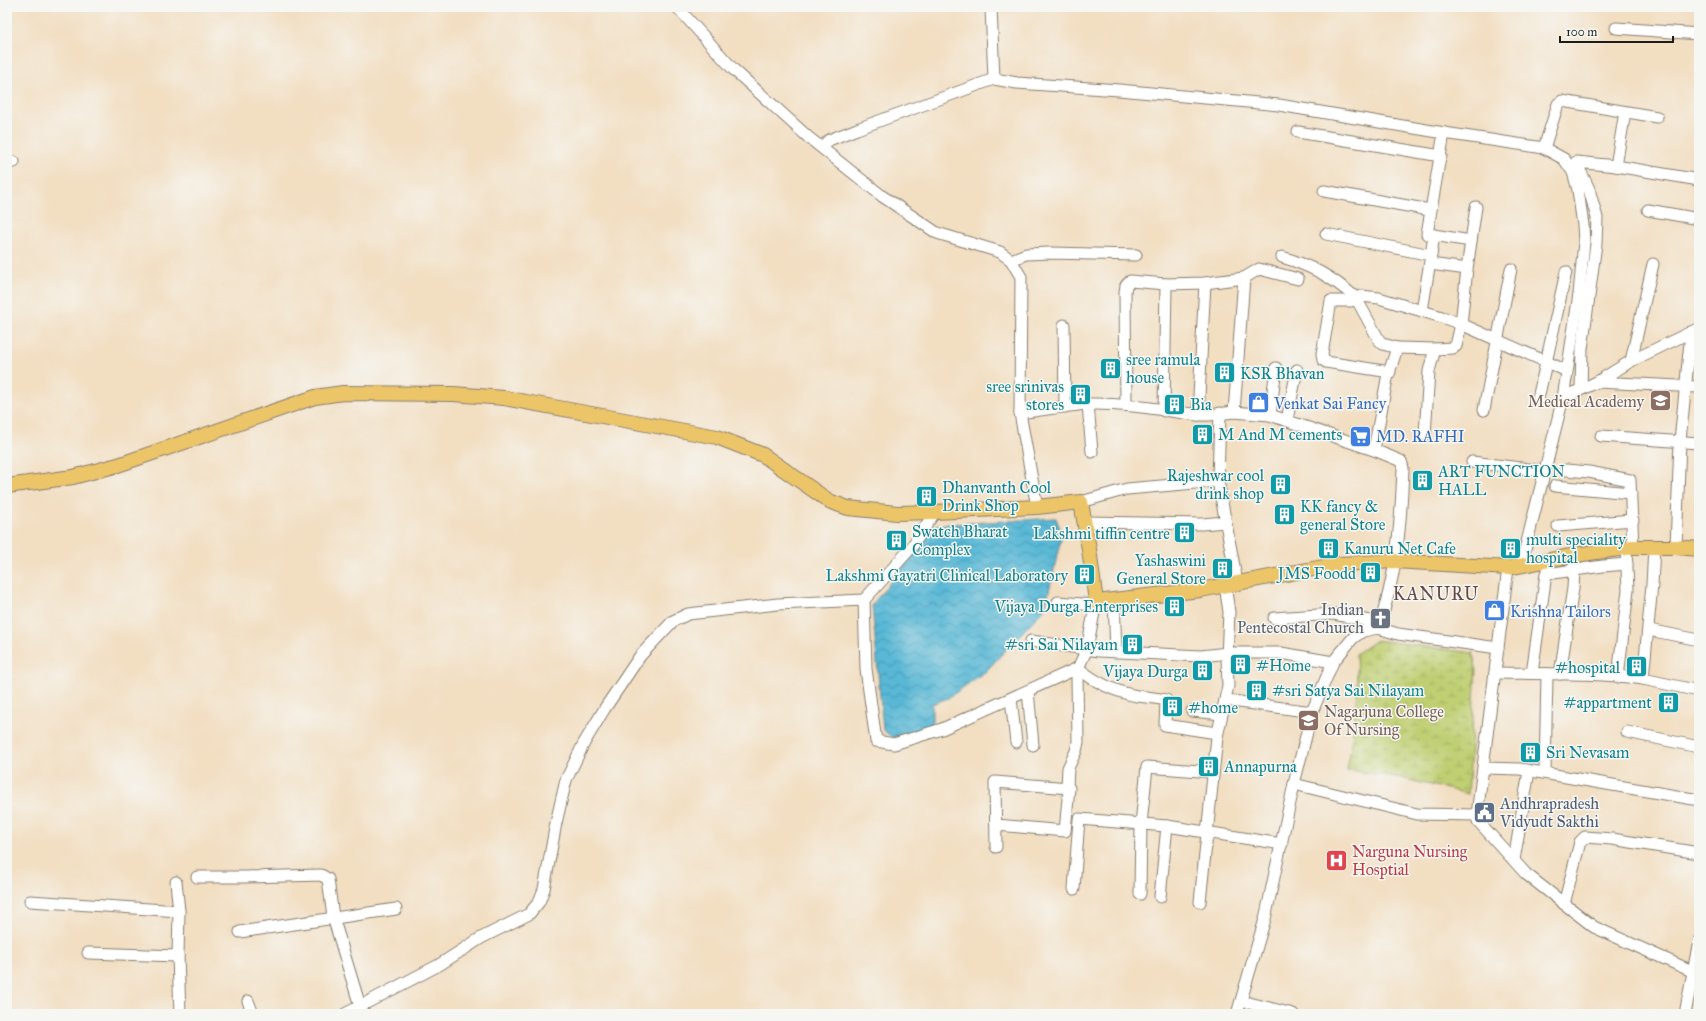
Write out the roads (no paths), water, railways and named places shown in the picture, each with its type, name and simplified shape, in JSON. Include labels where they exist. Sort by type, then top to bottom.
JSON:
[{"type":"main road","points":[[7,486],[73,477],[118,465],[315,397],[343,393],[453,394],[504,398],[717,437],[763,455],[829,501],[848,508],[897,513],[1037,507],[1081,502],[1085,522],[1095,603],[1114,599],[1200,590],[1231,583],[1340,564],[1395,561],[1515,567],[1575,555],[1628,554],[1654,547],[1699,549]]},
{"type":"street","points":[[677,7],[733,69],[808,137],[882,196],[937,232],[1000,252],[1011,260],[1021,277],[1020,413],[1037,507]]},
{"type":"street","points":[[991,7],[994,79]]},
{"type":"street","points":[[1616,28],[1699,34]]},
{"type":"street","points":[[822,147],[829,140],[994,79],[1017,83],[1119,90],[1279,105],[1443,144]]},
{"type":"street","points":[[1544,148],[1558,104],[1562,101],[1657,117]]},
{"type":"street","points":[[1616,166],[1625,112]]},
{"type":"street","points":[[1298,132],[1343,141],[1544,148],[1570,161],[1616,166],[1699,180]]},
{"type":"street","points":[[1443,144],[1430,210],[1427,234],[1471,241]]},
{"type":"street","points":[[1570,161],[1578,190],[1584,242],[1579,294],[1567,371],[1573,393]]},
{"type":"street","points":[[1570,161],[1589,189],[1597,218],[1596,244],[1582,349],[1573,393],[1544,471],[1515,567],[1498,648],[1478,821],[1526,874],[1594,927],[1696,973]]},
{"type":"street","points":[[1324,191],[1430,210]]},
{"type":"street","points":[[1282,257],[1310,266],[1341,286],[1356,298],[1379,340],[1383,344],[1396,348],[1453,348],[1456,346],[1461,324],[1476,207]]},
{"type":"street","points":[[1648,210],[1699,219]]},
{"type":"street","points":[[1326,234],[1467,269]]},
{"type":"street","points":[[1422,311],[1434,236]]},
{"type":"street","points":[[1011,260],[1026,254],[1050,253],[1136,255]]},
{"type":"street","points":[[1631,361],[1652,264]]},
{"type":"street","points":[[1126,406],[1125,292],[1126,285],[1130,281],[1166,284],[1205,284],[1244,278],[1259,269],[1298,279]]},
{"type":"street","points":[[1484,410],[1511,269]]},
{"type":"street","points":[[1538,399],[1566,272]]},
{"type":"street","points":[[1234,412],[1244,278]]},
{"type":"street","points":[[1164,411],[1166,284]]},
{"type":"street","points":[[1198,415],[1205,284]]},
{"type":"street","points":[[1390,372],[1326,362],[1324,360],[1322,354],[1331,301],[1351,301],[1361,296],[1379,298],[1461,324],[1567,371]]},
{"type":"street","points":[[1064,325],[1065,407]]},
{"type":"street","points":[[1573,393],[1597,382],[1631,361],[1695,330]]},
{"type":"street","points":[[1676,547],[1680,441],[1685,386],[1695,330]]},
{"type":"street","points":[[1374,450],[1387,379],[1396,348]]},
{"type":"street","points":[[1425,435],[1429,371],[1435,349]]},
{"type":"street","points":[[1270,416],[1276,368]]},
{"type":"street","points":[[1287,420],[1297,370]]},
{"type":"street","points":[[1597,382],[1699,387]]},
{"type":"street","points":[[1020,413],[1088,404],[1126,406],[1198,415],[1234,412],[1270,416],[1287,420],[1374,450],[1401,461],[1401,519],[1395,561],[1384,616],[1379,625],[1363,631],[1353,638],[1332,662],[1312,712],[1294,784],[1265,919],[1237,1014]]},
{"type":"street","points":[[1088,404],[1092,452]]},
{"type":"street","points":[[1200,902],[1218,732],[1228,686],[1231,583],[1225,522],[1218,481],[1220,413]]},
{"type":"street","points":[[1601,436],[1699,443]]},
{"type":"street","points":[[1472,462],[1544,471]]},
{"type":"street","points":[[1566,470],[1589,472],[1628,479],[1632,482],[1631,493],[1633,520],[1628,554],[1628,590],[1618,677]]},
{"type":"street","points":[[1081,502],[1127,489],[1218,481]]},
{"type":"street","points":[[1555,486],[1631,493]]},
{"type":"street","points":[[935,512],[910,548],[864,600],[866,669],[876,741],[894,744],[942,729],[1011,698],[1082,671]]},
{"type":"street","points":[[1558,526],[1633,520]]},
{"type":"street","points":[[1085,522],[1202,524],[1225,522]]},
{"type":"street","points":[[1643,679],[1654,547]]},
{"type":"street","points":[[1546,574],[1603,566],[1628,554]]},
{"type":"street","points":[[1560,674],[1573,588],[1575,555]]},
{"type":"street","points":[[1532,673],[1546,574],[1551,559]]},
{"type":"street","points":[[1114,599],[1116,652]]},
{"type":"street","points":[[345,1014],[439,965],[481,938],[529,914],[539,902],[544,889],[556,823],[566,780],[584,743],[605,708],[640,656],[673,621],[688,614],[763,606],[864,600]]},
{"type":"street","points":[[996,825],[1065,831],[1069,788],[1068,768],[1076,751],[1078,742],[1077,676],[1082,671],[1095,603],[1058,602]]},
{"type":"street","points":[[1274,618],[1334,614],[1379,625],[1398,634],[1498,648]]},
{"type":"street","points":[[1648,630],[1699,640]]},
{"type":"street","points":[[1031,641],[1086,652],[1201,656],[1228,653],[1281,653],[1332,662]]},
{"type":"street","points":[[1082,671],[1102,684],[1119,690],[1136,695],[1166,700],[1165,725],[1218,732]]},
{"type":"street","points":[[1496,673],[1560,674],[1643,679],[1699,691]]},
{"type":"street","points":[[1545,773],[1547,674]]},
{"type":"street","points":[[1028,691],[1033,745]]},
{"type":"street","points":[[1011,698],[1016,742]]},
{"type":"street","points":[[1225,700],[1312,712]]},
{"type":"street","points":[[1192,711],[1222,714]]},
{"type":"street","points":[[1627,732],[1699,747]]},
{"type":"street","points":[[1140,894],[1141,824],[1147,767],[1213,772]]},
{"type":"street","points":[[1484,768],[1520,769],[1699,800]]},
{"type":"street","points":[[1514,860],[1529,771]]},
{"type":"street","points":[[996,847],[995,782],[1068,787]]},
{"type":"street","points":[[1294,784],[1417,814],[1478,815]]},
{"type":"street","points":[[1067,819],[1167,826],[1282,844]]},
{"type":"street","points":[[1074,889],[1079,820]]},
{"type":"street","points":[[1160,897],[1167,826]]},
{"type":"street","points":[[1564,904],[1580,842],[1585,837],[1612,839],[1699,853]]},
{"type":"street","points":[[197,877],[321,875],[328,879],[334,919],[360,1006]]},
{"type":"street","points":[[176,882],[179,911],[178,956],[180,1014]]},
{"type":"street","points":[[30,901],[179,911]]},
{"type":"street","points":[[240,932],[396,909]]},
{"type":"street","points":[[1685,1014],[1696,973],[1699,941]]},
{"type":"street","points":[[88,953],[178,956]]},
{"type":"street","points":[[248,1001],[253,1014]]},
{"type":"street","points":[[1241,1001],[1293,1014]]},
{"type":"water","points":[[1056,518],[1062,535],[1045,608],[986,671],[948,698],[932,704],[932,725],[893,738],[883,730],[872,605],[936,525]]},
{"type":"place","name":"sree ramula house","points":[[1111,368]]},
{"type":"place","name":"KSR Bhavan","points":[[1224,373]]},
{"type":"place","name":"sree srinivas stores","points":[[1080,395]]},
{"type":"place","name":"Medical Academy","points":[[1660,401]]},
{"type":"place","name":"Venkat Sai Fancy","points":[[1258,403]]},
{"type":"place","name":"Bia","points":[[1174,404]]},
{"type":"place","name":"M And M cements","points":[[1203,434]]},
{"type":"place","name":"MD. RAFHI","points":[[1361,436]]},
{"type":"place","name":"ART FUNCTION HALL","points":[[1422,480]]},
{"type":"place","name":"Rajeshwar cool drink shop","points":[[1280,484]]},
{"type":"place","name":"Dhanvanth Cool Drink Shop","points":[[927,496]]},
{"type":"place","name":"KK fancy & general Store","points":[[1284,515]]},
{"type":"place","name":"Lakshmi tiffin centre","points":[[1185,533]]},
{"type":"place","name":"Swatch Bharat Complex","points":[[897,540]]},
{"type":"place","name":"Kanuru Net Cafe","points":[[1328,548]]},
{"type":"place","name":"multi speciality hospital","points":[[1510,548]]},
{"type":"place","name":"Yashaswini General Store","points":[[1222,569]]},
{"type":"place","name":"JMS Foodd","points":[[1371,573]]},
{"type":"place","name":"Lakshmi Gayatri Clinical Laboratory","points":[[1084,575]]},
{"type":"place","name":"Vijaya Durga Enterprises","points":[[1174,606]]},
{"type":"place","name":"Krishna Tailors","points":[[1494,611]]},
{"type":"place","name":"Indian Pentecostal Church","points":[[1380,618]]},
{"type":"place","name":"#sri Sai Nilayam","points":[[1133,644]]},
{"type":"place","name":"#Home","points":[[1240,665]]},
{"type":"place","name":"#hospital","points":[[1636,667]]},
{"type":"place","name":"Vijaya Durga","points":[[1203,671]]},
{"type":"place","name":"#sri Satya Sai Nilayam","points":[[1256,690]]},
{"type":"place","name":"#appartment","points":[[1668,702]]},
{"type":"place","name":"#home","points":[[1172,707]]},
{"type":"place","name":"Nagarjuna College Of Nursing","points":[[1308,720]]},
{"type":"place","name":"Sri Nevasam","points":[[1530,752]]},
{"type":"place","name":"Annapurna","points":[[1208,766]]},
{"type":"place","name":"Andhrapradesh Vidyudt Sakthi","points":[[1484,812]]},
{"type":"place","name":"Narguna Nursing Hosptial","points":[[1336,860]]},
{"type":"district","name":"KANURU","points":[[1436,594]]}]
